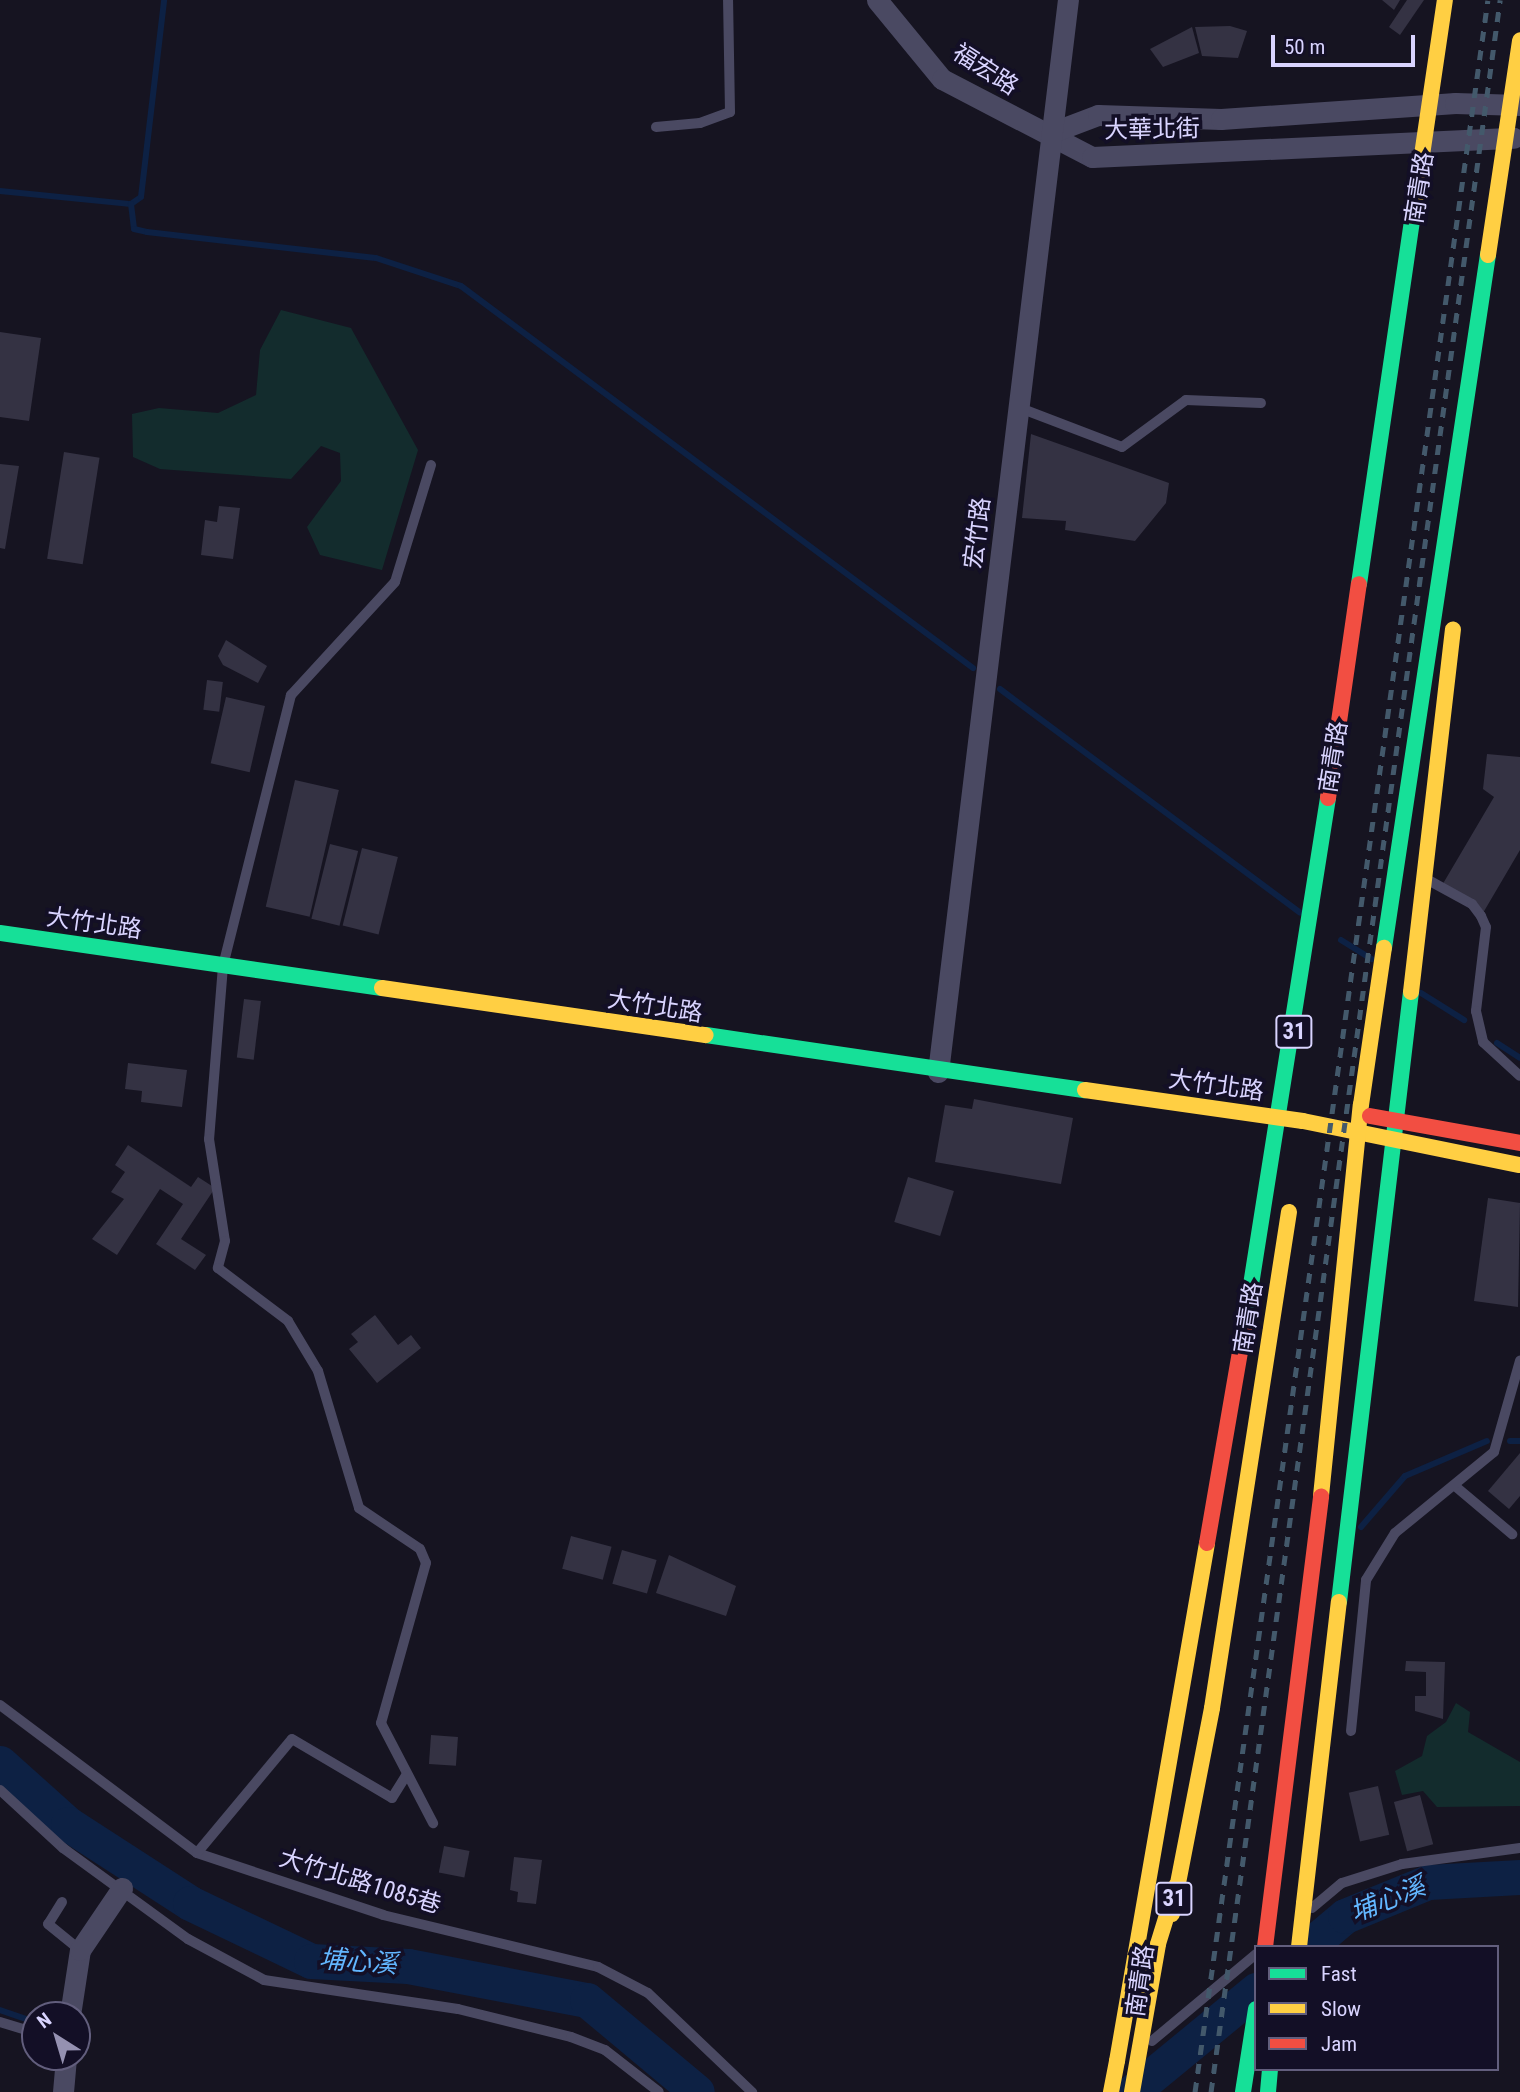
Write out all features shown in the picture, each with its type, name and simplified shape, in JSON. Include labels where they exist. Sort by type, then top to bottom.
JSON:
[{"type":"main road","name":"31","points":[[1106,2088],[1117,2061],[1281,1118],[1398,356],[1445,0]]},
{"type":"main road","points":[[1265,1945],[1299,1705],[1360,1115],[1438,564],[1512,137],[1520,40]]},
{"type":"main road","name":"南青路","points":[[1447,165],[1456,96]]},
{"type":"main road","points":[[1461,566],[1491,332],[1520,155]]},
{"type":"main road","points":[[1438,564],[1491,332]]},
{"type":"main road","points":[[1391,494],[1398,356]]},
{"type":"main road","points":[[1300,1945],[1390,1142],[1456,607]]},
{"type":"main road","name":"大竹北路","points":[[0,933],[937,1072],[1281,1118],[1302,1128],[1520,1165]]},
{"type":"main road","points":[[1302,1128],[1306,1098]]},
{"type":"main road","name":"大竹北路","points":[[1302,1128],[1360,1115],[1520,1143]]},
{"type":"main road","name":"南青路","points":[[1149,2092],[1176,1886],[1212,1708],[1292,1189]]},
{"type":"main road","points":[[1132,2092],[1158,1944],[1176,1886]]},
{"type":"main road","points":[[1243,2092],[1254,2022]]},
{"type":"main road","points":[[1268,2092],[1270,2071]]},
{"type":"main road","points":[[1287,2092],[1288,2071]]},
{"type":"street","name":"福宏路","points":[[877,0],[942,79],[1012,118],[1052,132]]},
{"type":"street","name":"宏竹路","points":[[937,1072],[1068,0]]},
{"type":"street","name":"大華北街","points":[[1052,132],[1098,115],[1221,119],[1432,105],[1456,96],[1516,105]]},
{"type":"street","name":"大華北街","points":[[1052,132],[1092,157],[1323,149],[1426,137],[1512,137]]},
{"type":"street","points":[[72,2001],[80,1950],[122,1888]]},
{"type":"street","points":[[63,2092],[65,2071]]},
{"type":"lane","points":[[656,127],[700,124],[730,112],[729,0]]},
{"type":"lane","points":[[1020,408],[1122,447],[1185,400],[1261,403]]},
{"type":"lane","points":[[431,465],[395,582],[290,695],[223,965],[209,1139],[225,1241],[218,1268],[288,1321],[318,1371],[359,1508],[420,1549],[426,1563],[381,1723],[433,1823]]},
{"type":"lane","points":[[1422,876],[1472,904],[1481,916],[1486,927],[1476,1011],[1483,1042],[1520,1076]]},
{"type":"lane","points":[[1351,1731],[1366,1580],[1395,1533],[1494,1452],[1520,1361]]},
{"type":"lane","points":[[1455,1486],[1512,1534]]},
{"type":"lane","name":"大竹北路1085巷","points":[[0,1705],[197,1853],[383,1915],[598,1967],[648,1993],[752,2092]]},
{"type":"lane","points":[[197,1853],[292,1739],[392,1798],[407,1774]]},
{"type":"lane","points":[[0,1790],[63,1848],[122,1888],[188,1939],[264,1980],[458,2009],[571,2037],[605,2050],[659,2092]]},
{"type":"lane","points":[[1267,1945],[1342,1883],[1471,1850],[1520,1848]]},
{"type":"lane","points":[[62,1902],[48,1924],[80,1950]]},
{"type":"lane","points":[[1106,2088],[1254,1956]]},
{"type":"lane","points":[[0,2022],[21,2029]]},
{"type":"green space","points":[[281,310],[351,328],[418,450],[382,570],[320,555],[307,527],[341,481],[340,453],[321,446],[291,479],[160,469],[133,457],[132,414],[159,408],[218,413],[256,395],[260,350]]},
{"type":"green space","points":[[1456,1703],[1470,1712],[1468,1732],[1520,1762],[1520,1806],[1437,1807],[1423,1791],[1402,1795],[1395,1771],[1422,1756],[1427,1736],[1446,1722]]},
{"type":"building","points":[[1382,0],[1400,0],[1394,10]]},
{"type":"building","points":[[1407,0],[1424,0],[1400,35],[1389,27]]},
{"type":"building","points":[[1230,26],[1247,31],[1238,58],[1202,56],[1195,27]]},
{"type":"building","points":[[1192,27],[1199,53],[1163,67],[1150,49]]},
{"type":"building","points":[[0,332],[41,338],[29,421],[0,417]]},
{"type":"building","points":[[1031,434],[1169,483],[1166,503],[1135,541],[1065,530],[1066,521],[1022,518]]},
{"type":"building","points":[[64,452],[100,458],[83,564],[47,559]]},
{"type":"building","points":[[0,464],[19,466],[5,549],[0,548]]},
{"type":"building","points":[[219,506],[240,508],[233,559],[201,555],[205,520],[217,522]]},
{"type":"building","points":[[226,640],[267,666],[258,683],[223,665],[218,656]]},
{"type":"building","points":[[207,680],[223,682],[219,712],[203,710]]},
{"type":"building","points":[[226,697],[265,706],[250,772],[211,763]]},
{"type":"building","points":[[1487,754],[1520,757],[1520,850],[1483,913],[1441,887],[1494,797],[1483,789]]},
{"type":"building","points":[[295,780],[339,790],[310,917],[266,907]]},
{"type":"building","points":[[330,844],[358,851],[340,926],[311,919]]},
{"type":"building","points":[[362,848],[398,857],[379,935],[343,926]]},
{"type":"building","points":[[244,999],[261,1001],[254,1060],[237,1058]]},
{"type":"building","points":[[128,1063],[187,1070],[182,1107],[141,1102],[142,1091],[125,1089]]},
{"type":"building","points":[[974,1099],[1073,1118],[1061,1184],[935,1162],[945,1105],[972,1109]]},
{"type":"building","points":[[128,1145],[191,1187],[198,1177],[215,1188],[181,1239],[206,1255],[195,1270],[156,1244],[183,1204],[160,1189],[117,1255],[92,1239],[124,1199],[111,1192],[125,1172],[115,1165]]},
{"type":"building","points":[[908,1177],[954,1191],[940,1236],[894,1222]]},
{"type":"building","points":[[1488,1198],[1520,1203],[1518,1307],[1474,1301]]},
{"type":"building","points":[[375,1315],[398,1345],[411,1335],[421,1348],[377,1383],[349,1349],[358,1342],[351,1334]]},
{"type":"building","points":[[1520,1453],[1520,1496],[1509,1509],[1488,1491]]},
{"type":"building","points":[[571,1536],[612,1547],[603,1580],[562,1569]]},
{"type":"building","points":[[622,1550],[657,1560],[647,1594],[612,1584]]},
{"type":"building","points":[[669,1555],[736,1586],[726,1616],[656,1593]]},
{"type":"building","points":[[1406,1661],[1445,1662],[1443,1719],[1415,1711],[1415,1696],[1426,1696],[1426,1672],[1405,1671]]},
{"type":"building","points":[[431,1735],[458,1737],[456,1766],[429,1764]]},
{"type":"building","points":[[1378,1786],[1389,1835],[1360,1841],[1349,1793]]},
{"type":"building","points":[[1420,1795],[1433,1844],[1407,1851],[1394,1802]]},
{"type":"building","points":[[444,1846],[470,1851],[464,1877],[439,1873]]},
{"type":"building","points":[[514,1857],[542,1860],[536,1904],[517,1902],[518,1892],[510,1890]]},
{"type":"waterway","points":[[0,191],[131,204],[141,197],[164,0]]},
{"type":"waterway","points":[[131,204],[134,229],[376,258],[461,286],[973,668]]},
{"type":"waterway","points":[[1000,689],[1300,913]]},
{"type":"waterway","points":[[1341,940],[1371,959]]},
{"type":"waterway","points":[[1421,993],[1464,1020]]},
{"type":"waterway","points":[[1497,1043],[1520,1058]]},
{"type":"waterway","points":[[1361,1527],[1405,1476],[1487,1441]]},
{"type":"waterway","points":[[1510,1441],[1520,1441]]},
{"type":"waterway","name":"埔心溪","points":[[0,1763],[68,1824],[190,1903],[311,1961],[408,1966],[587,2000],[697,2092]]},
{"type":"waterway","name":"埔心溪","points":[[1310,1945],[1345,1916],[1428,1882],[1520,1877]]},
{"type":"waterway","name":"埔心溪","points":[[1132,2092],[1254,1992]]},
{"type":"waterway","points":[[0,2010],[21,2017]]},
{"type":"railway","points":[[1195,2092],[1488,0]]},
{"type":"railway","points":[[1211,2092],[1500,0]]},
{"type":"traffic: fast","points":[[1359,584],[1413,216]]},
{"type":"traffic: fast","points":[[1384,948],[1488,255]]},
{"type":"traffic: fast","points":[[1244,1329],[1328,798]]},
{"type":"traffic: fast","points":[[0,933],[382,988]]},
{"type":"traffic: fast","points":[[1339,1602],[1411,992]]},
{"type":"traffic: fast","points":[[706,1035],[1085,1090]]},
{"type":"traffic: fast","points":[[1243,2092],[1254,2022]]},
{"type":"traffic: fast","points":[[1268,2092],[1270,2071]]},
{"type":"traffic: slow","points":[[1413,216],[1445,0]]},
{"type":"traffic: slow","points":[[1488,255],[1520,40]]},
{"type":"traffic: slow","points":[[1411,992],[1453,629]]},
{"type":"traffic: slow","points":[[1321,1496],[1361,1105],[1384,948]]},
{"type":"traffic: slow","points":[[382,988],[706,1035]]},
{"type":"traffic: slow","points":[[1085,1090],[1303,1121],[1520,1165]]},
{"type":"traffic: slow","points":[[1212,1708],[1289,1212]]},
{"type":"traffic: slow","points":[[1117,2061],[1207,1543]]},
{"type":"traffic: slow","points":[[1304,1903],[1339,1602]]},
{"type":"traffic: slow","points":[[1172,1914],[1212,1708]]},
{"type":"traffic: slow","points":[[1132,2092],[1158,1944],[1176,1886]]},
{"type":"traffic: slow","points":[[1299,1945],[1304,1903]]},
{"type":"traffic: slow","points":[[1111,2092],[1117,2061]]},
{"type":"traffic: jam","points":[[1328,798],[1359,584]]},
{"type":"traffic: jam","points":[[1370,1116],[1520,1143]]},
{"type":"traffic: jam","points":[[1207,1543],[1244,1329]]},
{"type":"traffic: jam","points":[[1265,1945],[1321,1496]]}]
